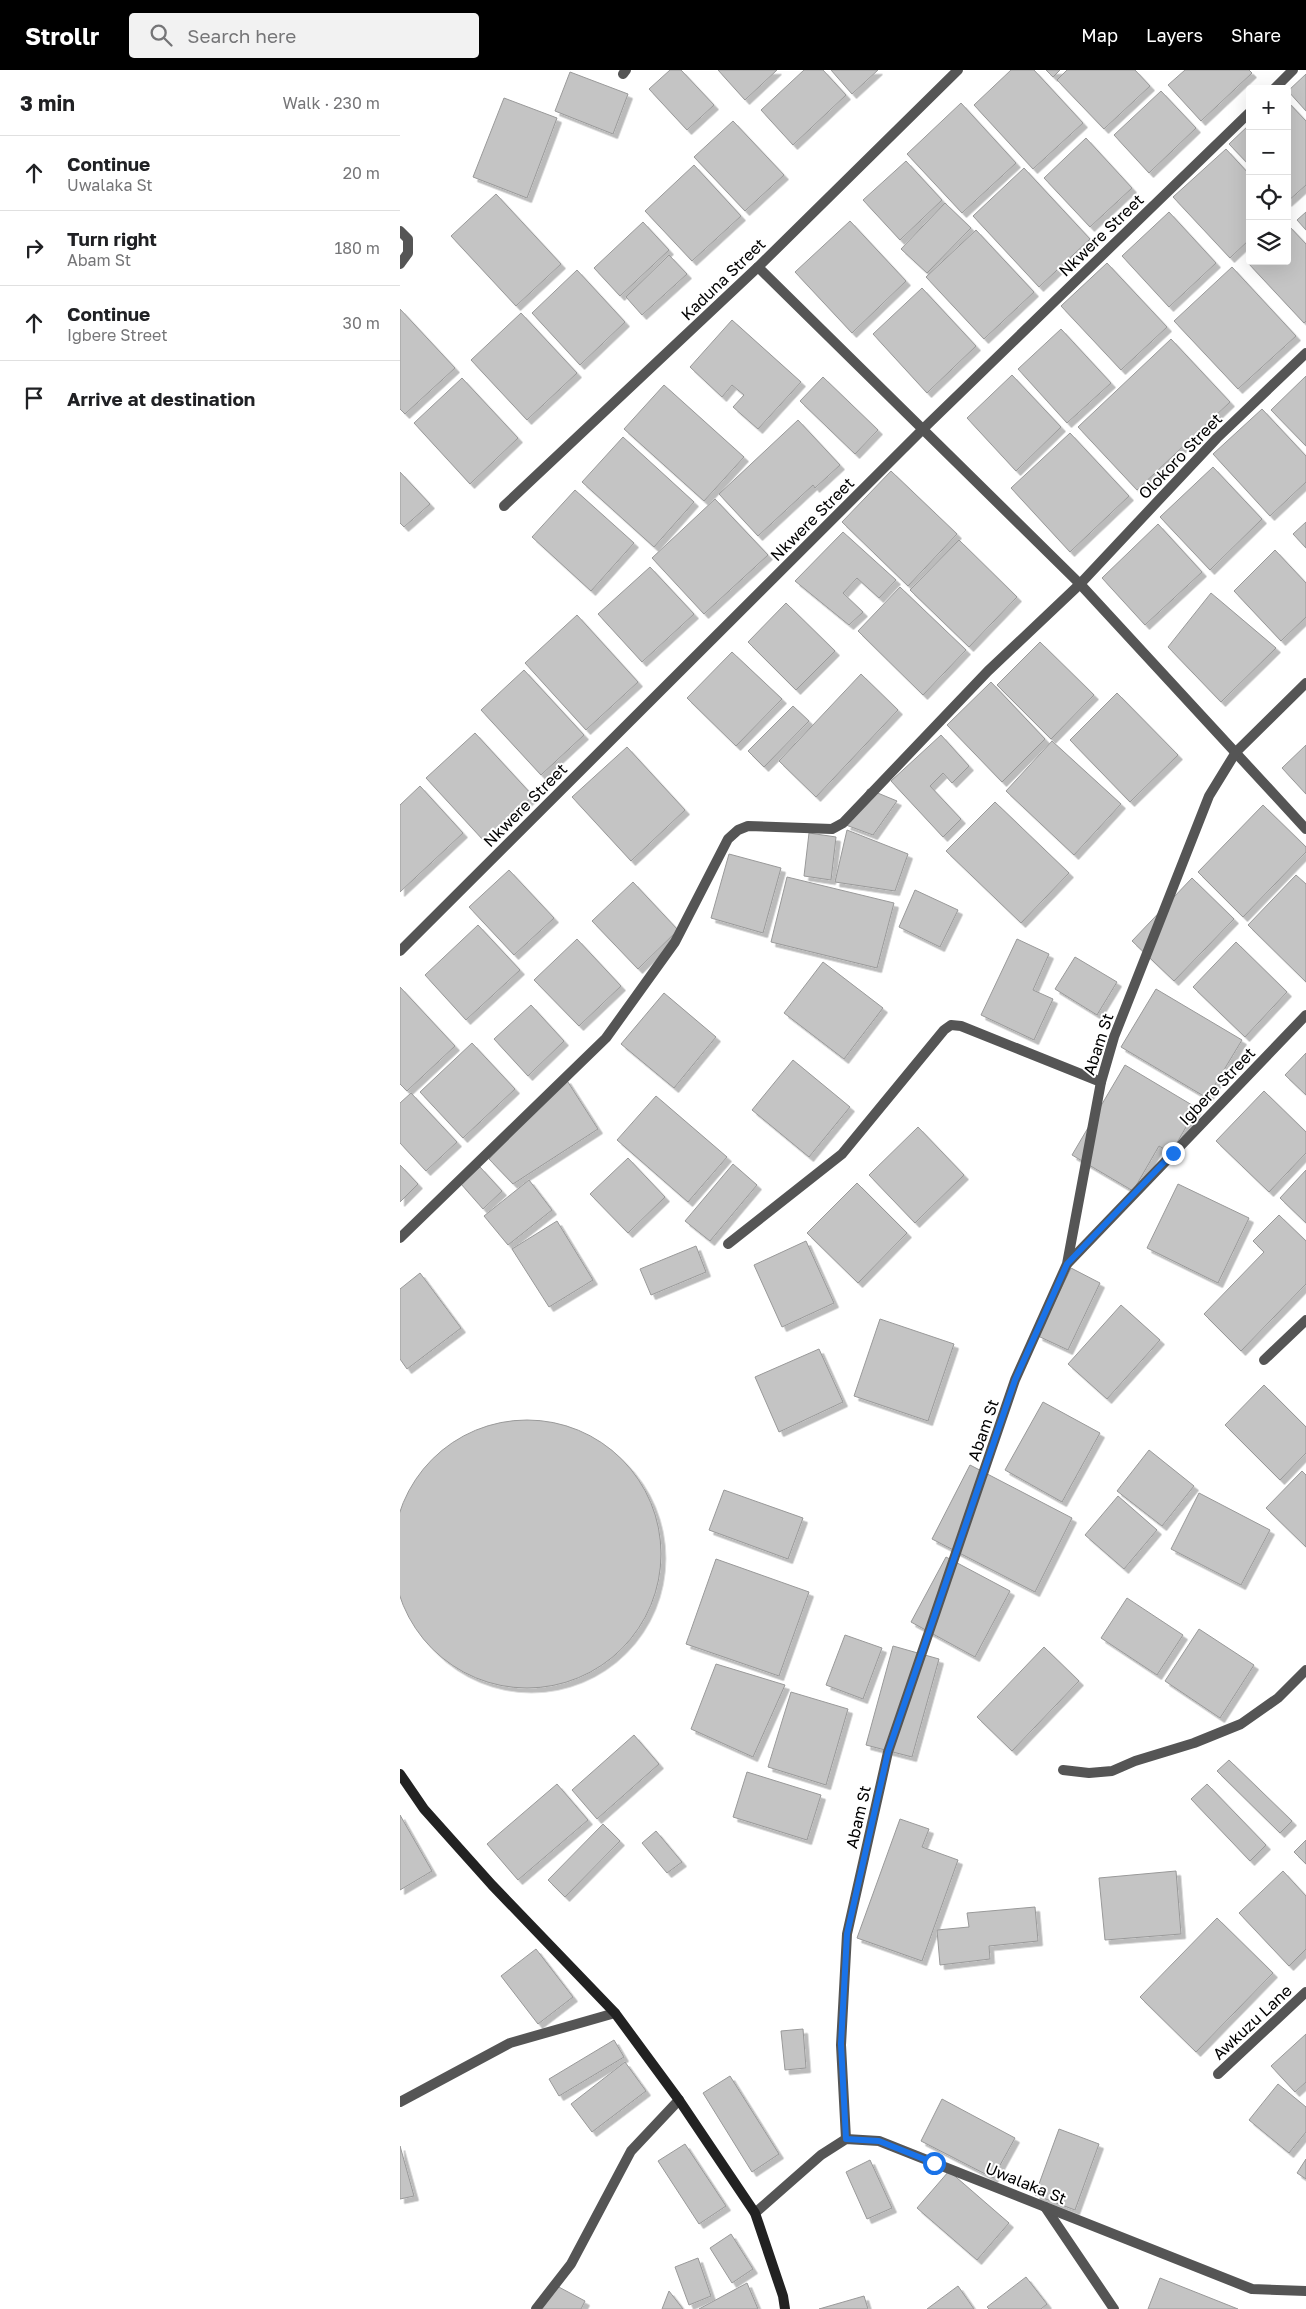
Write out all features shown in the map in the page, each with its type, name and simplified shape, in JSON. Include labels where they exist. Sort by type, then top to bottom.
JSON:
[{"type":"street","name":"Kaduna Street","points":[[504,506],[758,267],[958,70]]},
{"type":"street","points":[[1278,85],[1293,70]]},
{"type":"street","name":"Nkwere Street","points":[[400,951],[924,428],[1246,116]]},
{"type":"street","points":[[400,231],[408,239],[408,253],[400,264]]},
{"type":"street","points":[[758,267],[924,428],[1080,584],[1306,829]]},
{"type":"street","name":"Olokoro Street","points":[[400,1238],[606,1038],[674,942],[728,839],[733,834],[748,826],[832,830],[843,823],[988,671],[1080,584],[1217,438],[1306,353]]},
{"type":"street","name":"Abam St","points":[[846,2139],[841,2044],[847,1934],[888,1752],[1015,1380],[1067,1264],[1101,1082],[1114,1037],[1209,796],[1236,752],[1306,684]]},
{"type":"street","name":"Igbere Street","points":[[1067,1264],[1306,1015]]},
{"type":"street","points":[[728,1244],[842,1154],[944,1030],[951,1025],[960,1026],[1101,1082]]},
{"type":"street","points":[[1264,1360],[1306,1320]]},
{"type":"street","points":[[1062,1770],[1089,1773],[1112,1771],[1135,1761],[1194,1742],[1241,1724],[1278,1698],[1306,1670]]},
{"type":"street","points":[[400,1774],[424,1809],[492,1885],[615,2013],[679,2100],[755,2213],[783,2296],[784,2309]]},
{"type":"street","name":"Awkuzu Lane","points":[[1218,2074],[1306,1992]]},
{"type":"street","points":[[400,2102],[510,2043],[615,2013]]},
{"type":"street","points":[[536,2309],[571,2264],[632,2151],[679,2100]]},
{"type":"street","points":[[755,2213],[821,2155],[846,2139]]},
{"type":"street","name":"Uwalaka St","points":[[846,2139],[879,2141],[1252,2289],[1306,2291]]},
{"type":"street","points":[[1045,2207],[1114,2309]]},
{"type":"building","points":[[670,70],[681,70],[714,105],[687,130],[649,89]]},
{"type":"building","points":[[718,70],[777,70],[745,100]]},
{"type":"building","points":[[804,70],[823,70],[846,95],[793,145],[761,110]]},
{"type":"building","points":[[831,70],[878,70],[852,94]]},
{"type":"building","points":[[1011,70],[1034,70],[1083,123],[1033,169],[974,105]]},
{"type":"building","points":[[1046,70],[1060,70],[1053,77]]},
{"type":"building","points":[[1067,70],[1135,70],[1150,86],[1104,129],[1057,80]]},
{"type":"building","points":[[1185,70],[1249,70],[1252,73],[1201,121],[1168,85]]},
{"type":"building","points":[[570,72],[628,94],[613,134],[555,111]]},
{"type":"building","points":[[1306,74],[1306,111],[1291,94],[1291,88]]},
{"type":"building","points":[[1161,91],[1196,128],[1149,173],[1114,135]]},
{"type":"building","points":[[504,98],[557,118],[527,198],[473,177]]},
{"type":"building","points":[[961,103],[1016,163],[962,213],[907,154]]},
{"type":"building","points":[[1291,105],[1306,121],[1306,185],[1291,198]]},
{"type":"building","points":[[733,121],[784,175],[745,211],[694,157]]},
{"type":"building","points":[[1246,128],[1246,162],[1229,144]]},
{"type":"building","points":[[1086,138],[1132,188],[1090,227],[1044,178]]},
{"type":"building","points":[[1226,149],[1246,171],[1246,243],[1230,258],[1173,197]]},
{"type":"building","points":[[906,161],[942,200],[900,240],[863,200]]},
{"type":"building","points":[[694,165],[741,216],[692,261],[645,211]]},
{"type":"building","points":[[1024,168],[1090,239],[1039,287],[973,216]]},
{"type":"building","points":[[496,194],[561,264],[516,306],[451,236]]},
{"type":"building","points":[[945,203],[971,228],[927,273],[901,249]]},
{"type":"building","points":[[1169,212],[1216,263],[1169,307],[1122,256]]},
{"type":"building","points":[[1306,212],[1306,230],[1297,220]]},
{"type":"building","points":[[850,221],[906,281],[852,333],[795,272]]},
{"type":"building","points":[[643,222],[669,250],[620,296],[594,268]]},
{"type":"building","points":[[1291,228],[1306,244],[1306,321],[1304,323],[1250,265],[1291,265]]},
{"type":"building","points":[[976,230],[1034,292],[984,339],[926,277]]},
{"type":"building","points":[[669,255],[687,274],[642,315],[626,297]]},
{"type":"building","points":[[1107,263],[1167,327],[1121,370],[1061,306]]},
{"type":"building","points":[[1232,267],[1296,336],[1238,389],[1174,321]]},
{"type":"building","points":[[577,270],[625,322],[580,365],[532,313]]},
{"type":"building","points":[[922,288],[976,346],[927,393],[873,334]]},
{"type":"building","points":[[400,309],[455,368],[405,414],[400,409]]},
{"type":"building","points":[[521,313],[577,373],[527,420],[471,360]]},
{"type":"building","points":[[732,320],[801,382],[758,429],[733,407],[744,395],[732,385],[722,397],[690,367]]},
{"type":"building","points":[[1061,329],[1111,383],[1067,423],[1018,369]]},
{"type":"building","points":[[1171,339],[1230,402],[1137,490],[1078,427]]},
{"type":"building","points":[[1012,375],[1061,427],[1016,471],[967,418]]},
{"type":"building","points":[[1306,376],[1306,446],[1271,410]]},
{"type":"building","points":[[823,377],[878,430],[855,454],[800,401]]},
{"type":"building","points":[[462,378],[518,438],[470,484],[414,423]]},
{"type":"building","points":[[664,385],[744,457],[704,501],[624,429]]},
{"type":"building","points":[[1262,409],[1306,456],[1306,482],[1270,516],[1213,454]]},
{"type":"building","points":[[798,420],[840,465],[815,488],[813,485],[758,536],[719,494]]},
{"type":"building","points":[[1070,433],[1129,496],[1070,552],[1011,488]]},
{"type":"building","points":[[623,437],[694,502],[654,547],[582,482]]},
{"type":"building","points":[[1213,467],[1262,519],[1210,570],[1160,517]]},
{"type":"building","points":[[891,471],[957,534],[908,586],[842,522]]},
{"type":"building","points":[[400,472],[430,504],[404,527],[400,523]]},
{"type":"building","points":[[575,490],[634,543],[591,591],[532,537]]},
{"type":"building","points":[[715,499],[768,555],[704,614],[652,558]]},
{"type":"building","points":[[1306,522],[1306,548],[1293,534]]},
{"type":"building","points":[[1158,524],[1202,572],[1145,625],[1102,578]]},
{"type":"building","points":[[843,532],[896,580],[879,598],[857,578],[843,593],[863,612],[849,625],[795,581]]},
{"type":"building","points":[[959,540],[1017,597],[969,647],[910,590]]},
{"type":"building","points":[[1275,550],[1306,583],[1306,617],[1281,641],[1234,591]]},
{"type":"building","points":[[650,567],[694,614],[642,662],[598,614]]},
{"type":"building","points":[[900,587],[966,650],[923,695],[858,631]]},
{"type":"building","points":[[1211,593],[1276,648],[1221,702],[1168,647]]},
{"type":"building","points":[[786,603],[835,651],[796,690],[748,642]]},
{"type":"building","points":[[577,615],[638,682],[586,730],[525,663]]},
{"type":"building","points":[[1040,642],[1094,695],[1051,739],[997,685]]},
{"type":"building","points":[[732,652],[782,699],[736,746],[687,698]]},
{"type":"building","points":[[524,670],[584,735],[541,775],[481,710]]},
{"type":"building","points":[[861,674],[898,710],[816,797],[779,761]]},
{"type":"building","points":[[991,682],[1045,739],[1002,782],[947,725]]},
{"type":"building","points":[[1117,693],[1178,755],[1130,802],[1070,740]]},
{"type":"building","points":[[793,706],[809,721],[764,767],[748,751]]},
{"type":"building","points":[[475,733],[533,796],[484,841],[426,778]]},
{"type":"building","points":[[941,735],[969,766],[952,783],[943,773],[930,786],[961,819],[943,837],[891,781]]},
{"type":"building","points":[[1052,741],[1121,804],[1074,855],[1006,791]]},
{"type":"building","points":[[1306,745],[1306,794],[1282,768]]},
{"type":"building","points":[[627,747],[685,810],[631,861],[572,797]]},
{"type":"building","points":[[420,786],[463,833],[400,892],[400,805]]},
{"type":"building","points":[[868,789],[897,801],[873,835],[846,825]]},
{"type":"building","points":[[995,802],[1069,873],[1021,923],[946,851]]},
{"type":"building","points":[[1263,805],[1306,847],[1306,852],[1243,917],[1198,872]]},
{"type":"building","points":[[847,830],[908,854],[895,891],[835,882]]},
{"type":"building","points":[[809,833],[836,837],[831,880],[804,876]]},
{"type":"building","points":[[729,854],[781,868],[763,933],[711,918]]},
{"type":"building","points":[[509,870],[554,918],[514,955],[469,907]]},
{"type":"building","points":[[1296,875],[1306,884],[1306,982],[1248,925]]},
{"type":"building","points":[[787,877],[894,903],[877,968],[771,942]]},
{"type":"building","points":[[1192,878],[1234,919],[1174,981],[1132,941]]},
{"type":"building","points":[[633,882],[678,930],[638,969],[592,921]]},
{"type":"building","points":[[915,890],[958,910],[940,947],[899,927]]},
{"type":"building","points":[[478,925],[520,970],[466,1020],[425,975]]},
{"type":"building","points":[[577,939],[621,986],[579,1026],[534,980]]},
{"type":"building","points":[[1017,939],[1049,954],[1033,990],[1053,999],[1034,1040],[981,1015]]},
{"type":"building","points":[[1236,942],[1287,992],[1245,1037],[1193,987]]},
{"type":"building","points":[[1075,957],[1117,982],[1097,1015],[1055,989]]},
{"type":"building","points":[[823,962],[883,1008],[844,1059],[784,1013]]},
{"type":"building","points":[[400,987],[455,1046],[407,1091],[400,1084]]},
{"type":"building","points":[[1156,989],[1242,1040],[1207,1098],[1121,1047]]},
{"type":"building","points":[[664,993],[716,1037],[674,1088],[621,1044]]},
{"type":"building","points":[[531,1005],[564,1041],[528,1076],[494,1039]]},
{"type":"building","points":[[472,1043],[515,1089],[463,1138],[420,1092]]},
{"type":"building","points":[[1306,1053],[1306,1095],[1285,1075]]},
{"type":"building","points":[[793,1060],[850,1107],[809,1157],[752,1110]]},
{"type":"building","points":[[1125,1065],[1197,1108],[1171,1153],[1159,1146],[1133,1191],[1072,1155]]},
{"type":"building","points":[[566,1079],[598,1129],[513,1184],[489,1159]]},
{"type":"building","points":[[1264,1091],[1306,1132],[1306,1153],[1269,1192],[1216,1141]]},
{"type":"building","points":[[411,1093],[457,1142],[426,1171],[400,1143],[400,1103]]},
{"type":"building","points":[[656,1096],[727,1157],[688,1202],[617,1140]]},
{"type":"building","points":[[918,1127],[964,1175],[915,1223],[869,1175]]},
{"type":"building","points":[[628,1158],[665,1197],[628,1233],[590,1194]]},
{"type":"building","points":[[733,1164],[757,1185],[710,1241],[685,1221]]},
{"type":"building","points":[[400,1165],[418,1184],[400,1202]]},
{"type":"building","points":[[480,1167],[502,1191],[483,1209],[461,1184]]},
{"type":"building","points":[[1306,1170],[1306,1223],[1280,1198]]},
{"type":"building","points":[[529,1180],[552,1210],[508,1245],[484,1216]]},
{"type":"building","points":[[857,1183],[907,1233],[858,1283],[807,1233]]},
{"type":"building","points":[[1178,1184],[1249,1218],[1218,1283],[1147,1248]]},
{"type":"building","points":[[1279,1215],[1306,1241],[1306,1284],[1241,1351],[1204,1314],[1264,1252],[1253,1241]]},
{"type":"building","points":[[557,1221],[593,1280],[549,1307],[512,1249]]},
{"type":"building","points":[[806,1241],[834,1303],[782,1327],[754,1265]]},
{"type":"building","points":[[696,1246],[706,1272],[651,1295],[640,1269]]},
{"type":"building","points":[[1071,1268],[1100,1283],[1068,1350],[1038,1336]]},
{"type":"building","points":[[420,1273],[461,1328],[407,1369],[400,1359],[400,1289]]},
{"type":"building","points":[[1121,1305],[1160,1340],[1107,1399],[1068,1364]]},
{"type":"building","points":[[880,1319],[954,1344],[928,1421],[854,1396]]},
{"type":"building","points":[[819,1349],[843,1402],[779,1432],[755,1377]]},
{"type":"building","points":[[1264,1385],[1306,1427],[1306,1453],[1280,1480],[1225,1425]]},
{"type":"building","points":[[1043,1402],[1100,1433],[1062,1502],[1005,1470]]},
{"type":"building","points":[[540,1420],[578,1430],[602,1442],[622,1459],[639,1479],[651,1503],[659,1528],[661,1554],[659,1580],[651,1605],[639,1629],[622,1649],[602,1666],[578,1678],[553,1686],[514,1688],[476,1678],[452,1666],[423,1639],[415,1629],[403,1605],[395,1580],[393,1541],[403,1503],[415,1479],[442,1450],[452,1442],[476,1430],[501,1422]]},
{"type":"building","points":[[1149,1450],[1194,1486],[1162,1526],[1117,1491]]},
{"type":"building","points":[[970,1465],[1072,1518],[1035,1592],[932,1539]]},
{"type":"building","points":[[1302,1471],[1306,1475],[1306,1547],[1266,1508]]},
{"type":"building","points":[[724,1490],[803,1518],[788,1559],[709,1530]]},
{"type":"building","points":[[1199,1493],[1270,1530],[1241,1585],[1171,1549]]},
{"type":"building","points":[[1118,1496],[1157,1530],[1124,1569],[1085,1535]]},
{"type":"building","points":[[946,1557],[1010,1591],[975,1657],[911,1622]]},
{"type":"building","points":[[716,1559],[809,1592],[779,1676],[686,1644]]},
{"type":"building","points":[[1127,1598],[1183,1635],[1157,1675],[1101,1638]]},
{"type":"building","points":[[1199,1629],[1254,1665],[1220,1718],[1165,1681]]},
{"type":"building","points":[[845,1635],[882,1648],[863,1699],[826,1685]]},
{"type":"building","points":[[893,1646],[939,1659],[912,1757],[866,1745]]},
{"type":"building","points":[[1044,1647],[1079,1681],[1012,1751],[977,1717]]},
{"type":"building","points":[[716,1664],[785,1685],[753,1757],[691,1729]]},
{"type":"building","points":[[791,1692],[848,1709],[826,1785],[768,1767]]},
{"type":"building","points":[[634,1735],[659,1764],[597,1819],[572,1790]]},
{"type":"building","points":[[1229,1760],[1292,1821],[1280,1833],[1217,1771]]},
{"type":"building","points":[[747,1772],[821,1795],[807,1840],[733,1817]]},
{"type":"building","points":[[557,1784],[588,1820],[518,1880],[487,1844]]},
{"type":"building","points":[[1207,1784],[1266,1845],[1250,1861],[1191,1799]]},
{"type":"building","points":[[400,1815],[432,1871],[400,1890]]},
{"type":"building","points":[[900,1819],[929,1829],[922,1847],[958,1860],[922,1961],[857,1938]]},
{"type":"building","points":[[603,1824],[620,1841],[565,1897],[548,1880]]},
{"type":"building","points":[[656,1831],[682,1862],[667,1873],[642,1843]]},
{"type":"building","points":[[1306,1840],[1306,1864],[1294,1852]]},
{"type":"building","points":[[1176,1871],[1181,1934],[1105,1940],[1099,1878]]},
{"type":"building","points":[[1283,1871],[1306,1896],[1306,1949],[1289,1966],[1239,1913]]},
{"type":"building","points":[[1035,1907],[1038,1941],[989,1946],[990,1959],[940,1965],[937,1930],[969,1927],[967,1913]]},
{"type":"building","points":[[1217,1918],[1273,1973],[1196,2052],[1140,1997]]},
{"type":"building","points":[[536,1949],[573,1997],[538,2024],[501,1976]]},
{"type":"building","points":[[803,2029],[806,2068],[785,2070],[781,2031]]},
{"type":"building","points":[[1306,2034],[1306,2082],[1295,2092],[1271,2066]]},
{"type":"building","points":[[614,2040],[624,2057],[559,2096],[549,2079]]},
{"type":"building","points":[[625,2062],[646,2091],[592,2132],[571,2104]]},
{"type":"building","points":[[730,2076],[779,2154],[752,2172],[703,2093]]},
{"type":"building","points":[[1278,2084],[1306,2107],[1306,2132],[1289,2153],[1249,2120]]},
{"type":"building","points":[[942,2099],[1015,2138],[993,2178],[921,2141]]},
{"type":"building","points":[[1059,2129],[1099,2144],[1075,2210],[1035,2195]]},
{"type":"building","points":[[685,2144],[726,2206],[699,2224],[658,2161]]},
{"type":"building","points":[[400,2146],[414,2196],[400,2199]]},
{"type":"building","points":[[1306,2159],[1306,2179],[1297,2173]]},
{"type":"building","points":[[870,2160],[892,2208],[867,2219],[846,2172]]},
{"type":"building","points":[[949,2171],[1009,2223],[977,2260],[917,2208]]},
{"type":"building","points":[[731,2234],[753,2269],[732,2283],[710,2248]]},
{"type":"building","points":[[698,2258],[711,2296],[689,2305],[675,2267]]},
{"type":"building","points":[[1026,2277],[1047,2304],[1041,2309],[989,2309],[987,2307]]},
{"type":"building","points":[[1160,2278],[1238,2309],[1148,2309]]},
{"type":"building","points":[[747,2283],[758,2309],[699,2309]]},
{"type":"building","points":[[555,2285],[585,2301],[581,2309],[536,2309]]},
{"type":"building","points":[[958,2286],[974,2309],[927,2309]]},
{"type":"building","points":[[669,2291],[683,2309],[662,2309]]},
{"type":"building","points":[[864,2296],[868,2309],[819,2309]]},
{"type":"route","points":[[934,2163],[879,2141],[846,2139],[841,2044],[847,1934],[888,1752],[1015,1380],[1067,1264],[1173,1153]]}]
